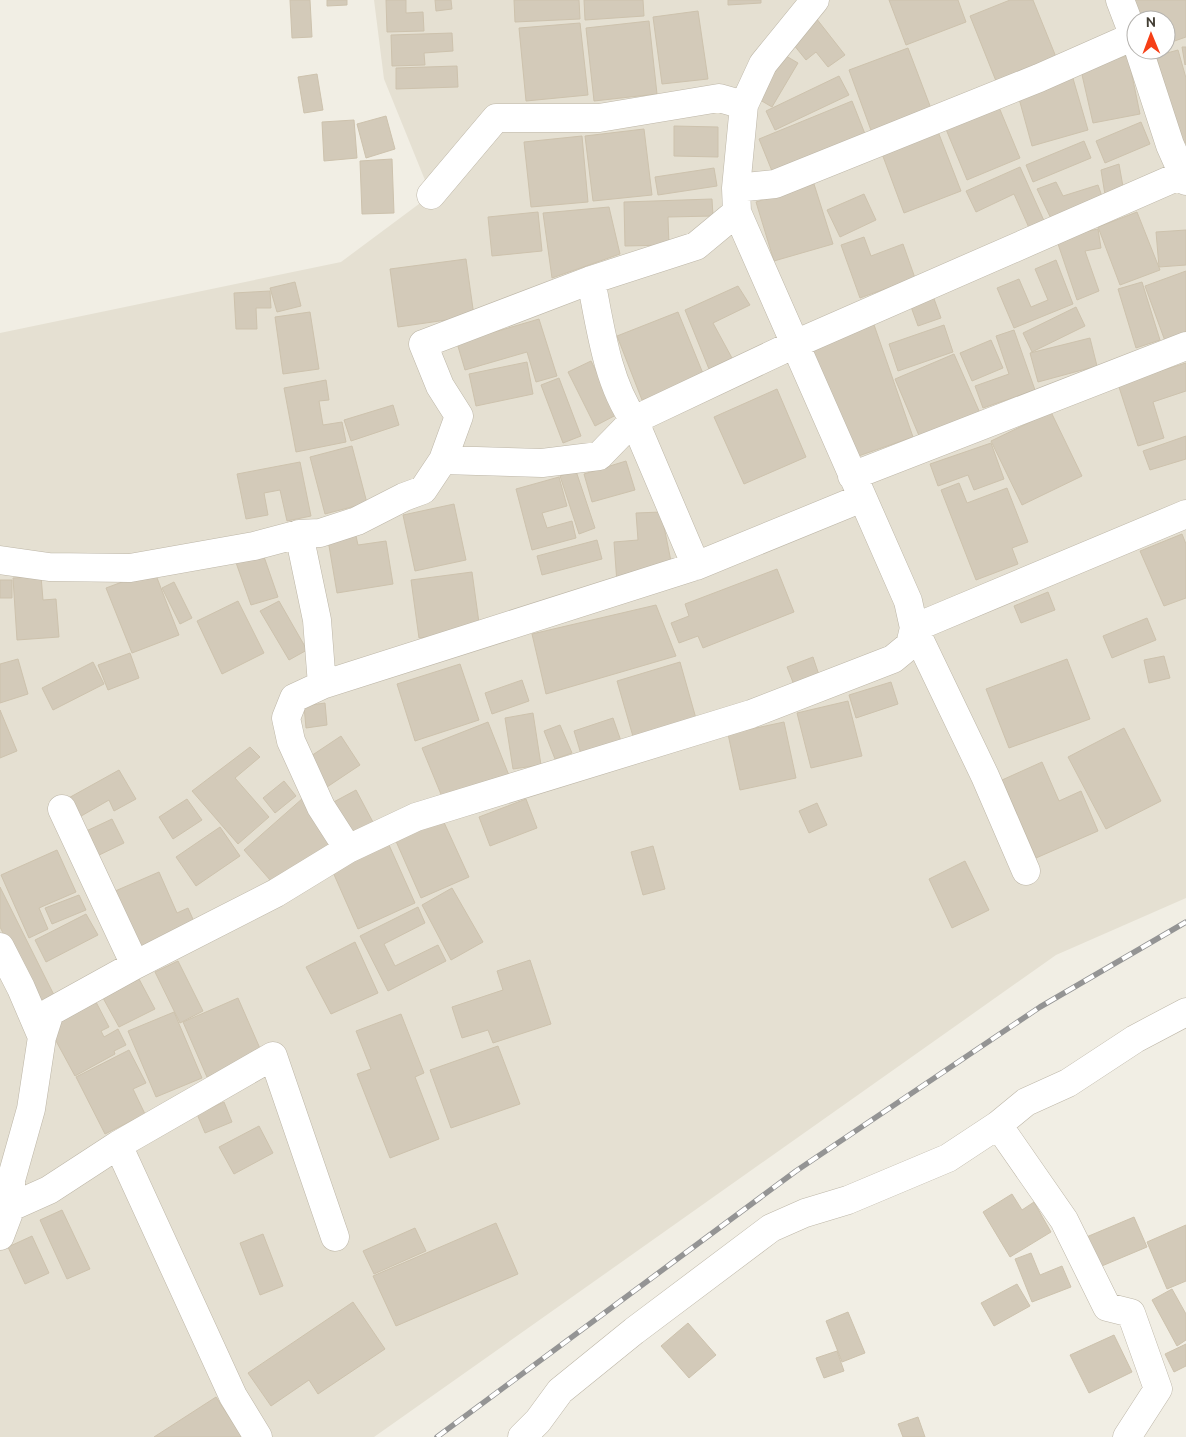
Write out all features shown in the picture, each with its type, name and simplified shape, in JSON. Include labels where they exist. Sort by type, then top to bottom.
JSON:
[{"type":"street","points":[[815,0],[763,64],[744,105],[736,200],[794,344],[908,600],[914,628],[985,776],[1026,871]]},
{"type":"street","points":[[1120,0],[1126,16]]},
{"type":"street","points":[[0,560],[49,567],[130,568],[254,546],[299,534],[320,533],[357,521],[404,497],[423,490],[443,460],[459,416],[440,386],[423,344],[591,280],[696,246],[736,200],[1039,78],[1126,46]]},
{"type":"street","points":[[443,460],[542,463],[599,456],[634,420],[794,344],[1185,176],[1170,145],[1142,60]]},
{"type":"street","points":[[431,195],[496,118],[599,118],[719,98],[744,105]]},
{"type":"street","points":[[591,280],[608,362],[627,410],[634,420],[696,566]]},
{"type":"street","points":[[348,849],[321,806],[291,742],[286,718],[294,698],[322,685],[696,566],[857,487],[1186,346]]},
{"type":"street","points":[[914,628],[1186,514]]},
{"type":"street","points":[[299,534],[318,620],[322,685]]},
{"type":"street","points":[[0,1236],[12,1207],[12,1180],[31,1109],[42,1037],[50,1012],[135,965],[276,894],[348,849],[416,816],[751,714],[893,659],[910,645],[914,628]]},
{"type":"street","points":[[62,809],[135,965]]},
{"type":"street","points":[[0,947],[21,988],[42,1037]]},
{"type":"street","points":[[522,1437],[538,1421],[560,1390],[634,1331],[772,1228],[805,1214],[848,1200],[948,1158],[998,1125],[1026,1102],[1068,1083],[1136,1039],[1186,1012]]},
{"type":"street","points":[[12,1207],[49,1190],[118,1145],[273,1056],[335,1237]]},
{"type":"street","points":[[998,1125],[1064,1220],[1107,1306],[1132,1313],[1158,1390],[1127,1437]]},
{"type":"street","points":[[118,1145],[233,1396],[258,1437]]},
{"type":"shaded area","points":[[374,0],[1186,0],[1186,898],[1056,955],[374,1437],[0,1437],[0,333],[341,262],[431,195],[384,79]]},
{"type":"building","points":[[290,0],[310,0],[312,37],[292,38]]},
{"type":"building","points":[[327,0],[347,0],[347,5],[327,6]]},
{"type":"building","points":[[386,0],[406,0],[406,13],[423,12],[424,31],[387,32]]},
{"type":"building","points":[[435,0],[451,0],[452,9],[436,11]]},
{"type":"building","points":[[514,0],[579,0],[580,19],[515,22]]},
{"type":"building","points":[[584,0],[643,0],[644,16],[585,20]]},
{"type":"building","points":[[728,0],[761,0],[761,3],[728,5]]},
{"type":"building","points":[[889,0],[958,0],[966,22],[906,45]]},
{"type":"building","points":[[1010,0],[1033,0],[1056,57],[996,81],[970,16]]},
{"type":"building","points":[[1134,0],[1186,0],[1186,37],[1176,40],[1176,10],[1138,10]]},
{"type":"building","points":[[698,11],[708,79],[662,84],[653,17]]},
{"type":"building","points":[[816,18],[845,55],[828,67],[816,52],[806,60],[789,39]]},
{"type":"building","points":[[649,21],[657,94],[594,101],[586,28]]},
{"type":"building","points":[[580,23],[588,95],[526,101],[519,28]]},
{"type":"building","points":[[452,33],[453,51],[424,53],[425,65],[392,66],[391,35]]},
{"type":"building","points":[[1182,47],[1186,47],[1185,65]]},
{"type":"building","points":[[908,48],[932,111],[872,133],[849,70]]},
{"type":"building","points":[[1178,50],[1186,78],[1186,143],[1182,144],[1157,60],[1176,60],[1176,51]]},
{"type":"building","points":[[781,53],[798,63],[772,107],[755,97]]},
{"type":"building","points":[[1126,56],[1126,60],[1129,60],[1140,114],[1093,123],[1080,66]]},
{"type":"building","points":[[457,66],[458,87],[396,89],[396,68]]},
{"type":"building","points":[[317,74],[323,110],[304,113],[298,77]]},
{"type":"building","points":[[1072,75],[1088,130],[1032,146],[1018,95]]},
{"type":"building","points":[[839,76],[849,95],[775,130],[766,111]]},
{"type":"building","points":[[996,100],[1020,158],[967,180],[943,122]]},
{"type":"building","points":[[852,101],[867,139],[774,176],[759,139]]},
{"type":"building","points":[[386,116],[395,149],[366,158],[357,124]]},
{"type":"building","points":[[354,120],[357,158],[324,161],[322,122]]},
{"type":"building","points":[[1141,122],[1150,144],[1105,163],[1096,141]]},
{"type":"building","points":[[674,126],[718,127],[718,157],[674,156]]},
{"type":"building","points":[[644,129],[652,195],[593,201],[585,136]]},
{"type":"building","points":[[937,129],[961,191],[904,213],[881,151]]},
{"type":"building","points":[[582,136],[588,202],[531,207],[524,142]]},
{"type":"building","points":[[1084,141],[1091,158],[1033,182],[1026,165]]},
{"type":"building","points":[[392,159],[394,213],[362,214],[360,161]]},
{"type":"building","points":[[1119,164],[1125,198],[1106,201],[1101,170]]},
{"type":"building","points":[[1020,167],[1045,223],[1030,230],[1014,194],[976,212],[966,191]]},
{"type":"building","points":[[714,168],[717,186],[658,195],[655,177]]},
{"type":"building","points":[[1056,182],[1063,196],[1098,185],[1104,202],[1054,225],[1037,189]]},
{"type":"building","points":[[814,184],[833,244],[774,261],[756,202]]},
{"type":"building","points":[[864,194],[876,220],[840,237],[827,210]]},
{"type":"building","points":[[712,199],[713,216],[668,217],[669,245],[625,246],[624,202]]},
{"type":"building","points":[[609,207],[620,254],[552,278],[543,213]]},
{"type":"building","points":[[538,212],[542,251],[492,256],[488,217]]},
{"type":"building","points":[[1137,212],[1160,270],[1120,285],[1098,227]]},
{"type":"building","points":[[1098,229],[1101,248],[1085,251],[1099,291],[1077,300],[1056,238]]},
{"type":"building","points":[[1186,230],[1186,265],[1159,267],[1156,232]]},
{"type":"building","points":[[864,237],[871,256],[903,244],[915,278],[860,298],[841,245]]},
{"type":"building","points":[[466,259],[474,316],[398,327],[390,269]]},
{"type":"building","points":[[1056,260],[1073,304],[1014,328],[997,288],[1019,279],[1031,307],[1048,300],[1035,269]]},
{"type":"building","points":[[1186,271],[1186,334],[1165,341],[1145,286]]},
{"type":"building","points":[[295,282],[301,306],[277,312],[270,288]]},
{"type":"building","points":[[1142,282],[1160,340],[1136,348],[1118,289]]},
{"type":"building","points":[[738,286],[750,305],[713,323],[732,358],[709,369],[685,310]]},
{"type":"building","points":[[270,291],[271,308],[256,308],[257,329],[236,329],[234,293]]},
{"type":"building","points":[[933,296],[941,318],[918,326],[910,304]]},
{"type":"building","points":[[1076,307],[1085,326],[1032,352],[1023,333]]},
{"type":"building","points":[[310,312],[319,369],[283,374],[275,317]]},
{"type":"building","points":[[678,312],[704,376],[642,400],[617,336]]},
{"type":"building","points":[[539,319],[557,376],[536,382],[527,352],[465,370],[457,343]]},
{"type":"building","points":[[872,319],[913,437],[850,459],[809,340]]},
{"type":"building","points":[[944,325],[953,352],[898,371],[889,344]]},
{"type":"building","points":[[1014,330],[1035,390],[983,408],[975,386],[1009,374],[996,336]]},
{"type":"building","points":[[1090,338],[1097,366],[1038,382],[1030,353]]},
{"type":"building","points":[[991,340],[1003,368],[972,381],[960,353]]},
{"type":"building","points":[[954,354],[980,413],[920,438],[895,379]]},
{"type":"building","points":[[591,361],[618,414],[595,426],[568,372]]},
{"type":"building","points":[[527,362],[533,394],[476,406],[469,374]]},
{"type":"building","points":[[1186,363],[1186,391],[1153,402],[1164,438],[1138,446],[1118,384]]},
{"type":"building","points":[[559,378],[581,436],[563,443],[541,385]]},
{"type":"building","points":[[326,380],[329,400],[319,401],[323,425],[342,422],[346,442],[296,452],[284,388]]},
{"type":"building","points":[[777,389],[806,457],[744,484],[714,417]]},
{"type":"building","points":[[393,405],[399,425],[351,441],[344,420]]},
{"type":"building","points":[[1051,412],[1082,476],[1022,505],[991,441]]},
{"type":"building","points":[[1186,436],[1186,459],[1150,470],[1143,451]]},
{"type":"building","points":[[991,443],[1004,479],[974,490],[968,475],[938,486],[930,464]]},
{"type":"building","points":[[352,446],[367,503],[325,514],[310,457]]},
{"type":"building","points":[[626,461],[635,490],[592,502],[584,474]]},
{"type":"building","points":[[300,462],[311,516],[287,521],[280,490],[264,493],[268,515],[246,519],[237,474]]},
{"type":"building","points":[[576,471],[595,528],[579,534],[560,476]]},
{"type":"building","points":[[559,477],[567,506],[542,513],[547,528],[572,521],[576,538],[532,550],[516,489]]},
{"type":"building","points":[[959,483],[967,503],[1007,488],[1028,542],[1012,548],[1018,564],[976,580],[941,490]]},
{"type":"building","points":[[454,504],[466,560],[415,571],[403,515]]},
{"type":"building","points":[[661,512],[673,571],[617,583],[614,542],[638,540],[636,513]]},
{"type":"building","points":[[1182,534],[1186,544],[1186,598],[1164,606],[1140,551]]},
{"type":"building","points":[[356,536],[358,545],[386,541],[393,584],[337,593],[328,540]]},
{"type":"building","points":[[597,540],[602,559],[542,575],[537,556]]},
{"type":"building","points":[[261,548],[278,597],[251,605],[234,557]]},
{"type":"building","points":[[777,569],[794,612],[703,648],[698,636],[679,643],[671,623],[689,616],[685,604]]},
{"type":"building","points":[[154,570],[179,635],[132,653],[106,588]]},
{"type":"building","points":[[472,572],[480,630],[419,638],[411,580]]},
{"type":"building","points":[[41,576],[43,600],[56,599],[59,637],[17,640],[13,578]]},
{"type":"building","points":[[0,580],[12,580],[12,598],[0,598]]},
{"type":"building","points":[[174,582],[192,618],[180,624],[162,588]]},
{"type":"building","points":[[1048,592],[1055,610],[1021,623],[1014,606]]},
{"type":"building","points":[[238,601],[264,653],[222,674],[197,621]]},
{"type":"building","points":[[279,601],[307,650],[289,660],[260,611]]},
{"type":"building","points":[[656,605],[676,656],[546,694],[532,634]]},
{"type":"building","points":[[1147,618],[1156,640],[1112,658],[1103,636]]},
{"type":"building","points":[[130,653],[139,678],[108,690],[98,665]]},
{"type":"building","points":[[1164,656],[1170,678],[1149,683],[1144,660]]},
{"type":"building","points":[[813,657],[821,681],[796,690],[787,667]]},
{"type":"building","points":[[18,659],[28,694],[0,703],[0,664]]},
{"type":"building","points":[[1067,659],[1090,719],[1009,748],[986,689]]},
{"type":"building","points":[[93,662],[104,684],[53,710],[42,688]]},
{"type":"building","points":[[680,662],[697,722],[634,740],[617,681]]},
{"type":"building","points":[[460,664],[479,720],[415,741],[397,684]]},
{"type":"building","points":[[522,680],[529,701],[492,714],[485,693]]},
{"type":"building","points":[[891,682],[898,704],[856,718],[849,695]]},
{"type":"building","points":[[848,701],[862,756],[811,768],[797,713]]},
{"type":"building","points":[[325,703],[327,725],[306,728],[304,706]]},
{"type":"building","points":[[0,710],[17,751],[0,758]]},
{"type":"building","points":[[533,713],[541,765],[513,769],[505,718]]},
{"type":"building","points":[[613,718],[621,741],[581,754],[574,731]]},
{"type":"building","points":[[488,722],[510,778],[445,804],[422,748]]},
{"type":"building","points":[[784,722],[796,778],[740,790],[728,734]]},
{"type":"building","points":[[560,725],[572,753],[555,759],[544,731]]},
{"type":"building","points":[[1124,728],[1161,801],[1106,829],[1068,757]]},
{"type":"building","points":[[341,736],[360,765],[321,791],[302,762]]},
{"type":"building","points":[[250,747],[260,757],[235,778],[269,817],[238,844],[192,791]]},
{"type":"building","points":[[1042,762],[1059,801],[1081,791],[1098,831],[1036,858],[1002,780]]},
{"type":"building","points":[[119,770],[136,799],[114,811],[109,800],[76,819],[65,800]]},
{"type":"building","points":[[284,781],[296,796],[275,813],[263,798]]},
{"type":"building","points":[[356,790],[374,824],[348,838],[330,804]]},
{"type":"building","points":[[303,798],[337,837],[277,888],[244,850]]},
{"type":"building","points":[[187,799],[202,820],[173,839],[159,817]]},
{"type":"building","points":[[526,799],[537,828],[490,846],[479,817]]},
{"type":"building","points":[[817,803],[827,825],[809,833],[799,811]]},
{"type":"building","points":[[442,818],[469,877],[421,898],[395,839]]},
{"type":"building","points":[[112,819],[124,843],[93,858],[82,833]]},
{"type":"building","points":[[220,827],[240,856],[196,886],[176,857]]},
{"type":"building","points":[[389,845],[415,903],[358,929],[332,870]]},
{"type":"building","points":[[653,846],[665,889],[643,895],[631,852]]},
{"type":"building","points":[[57,850],[76,892],[39,908],[48,929],[29,938],[1,875]]},
{"type":"building","points":[[965,861],[989,910],[952,928],[929,879]]},
{"type":"building","points":[[159,872],[177,913],[188,908],[196,926],[134,953],[106,895]]},
{"type":"building","points":[[0,887],[54,995],[38,1003],[0,927]]},
{"type":"building","points":[[452,888],[483,942],[451,960],[422,905]]},
{"type":"building","points":[[79,895],[86,910],[52,924],[45,908]]},
{"type":"building","points":[[418,907],[425,923],[384,944],[395,966],[438,945],[446,961],[388,991],[360,936]]},
{"type":"building","points":[[86,914],[98,935],[46,962],[35,940]]},
{"type":"building","points":[[355,942],[378,993],[331,1014],[306,967]]},
{"type":"building","points":[[530,960],[551,1024],[493,1043],[488,1030],[462,1038],[452,1007],[503,990],[497,971]]},
{"type":"building","points":[[178,961],[203,1011],[180,1023],[155,972]]},
{"type":"building","points":[[139,979],[155,1009],[119,1027],[103,998]]},
{"type":"building","points":[[238,998],[262,1053],[207,1077],[183,1022]]},
{"type":"building","points":[[96,1002],[109,1027],[101,1031],[104,1037],[118,1029],[126,1045],[114,1051],[115,1054],[75,1076],[49,1028]]},
{"type":"building","points":[[174,1012],[202,1078],[156,1097],[128,1031]]},
{"type":"building","points":[[401,1014],[424,1073],[415,1077],[439,1139],[390,1158],[357,1074],[371,1069],[356,1031]]},
{"type":"building","points":[[498,1046],[520,1104],[451,1128],[430,1070]]},
{"type":"building","points":[[129,1050],[146,1083],[133,1089],[145,1114],[105,1134],[76,1077]]},
{"type":"building","points":[[224,1102],[232,1122],[205,1133],[197,1114]]},
{"type":"building","points":[[259,1126],[273,1153],[234,1174],[219,1147]]},
{"type":"building","points":[[1012,1194],[1022,1210],[1034,1202],[1051,1232],[1010,1257],[983,1212]]},
{"type":"building","points":[[62,1210],[90,1269],[67,1279],[40,1220]]},
{"type":"building","points":[[1134,1217],[1147,1247],[1097,1268],[1084,1238]]},
{"type":"building","points":[[496,1223],[518,1274],[396,1326],[373,1276]]},
{"type":"building","points":[[1186,1225],[1186,1281],[1167,1289],[1147,1242]]},
{"type":"building","points":[[415,1228],[426,1251],[374,1274],[363,1251]]},
{"type":"building","points":[[263,1234],[283,1286],[260,1295],[240,1243]]},
{"type":"building","points":[[32,1236],[49,1273],[25,1284],[8,1247]]},
{"type":"building","points":[[1031,1253],[1040,1275],[1062,1266],[1071,1287],[1032,1302],[1015,1259]]},
{"type":"building","points":[[1017,1284],[1030,1306],[994,1326],[981,1303]]},
{"type":"building","points":[[1172,1289],[1186,1314],[1186,1340],[1177,1346],[1152,1300]]},
{"type":"building","points":[[353,1302],[385,1349],[318,1394],[309,1380],[271,1406],[248,1373]]},
{"type":"building","points":[[848,1312],[865,1353],[842,1362],[826,1321]]},
{"type":"building","points":[[688,1323],[716,1355],[689,1378],[661,1346]]},
{"type":"building","points":[[1114,1335],[1132,1372],[1089,1393],[1070,1355]]},
{"type":"building","points":[[1186,1344],[1186,1366],[1174,1372],[1165,1354]]},
{"type":"building","points":[[837,1351],[844,1371],[824,1378],[816,1358]]},
{"type":"building","points":[[216,1397],[242,1437],[154,1437]]},
{"type":"building","points":[[918,1417],[925,1437],[903,1437],[898,1424]]},
{"type":"railway","points":[[437,1437],[796,1171],[1040,1007],[1186,922]]}]
